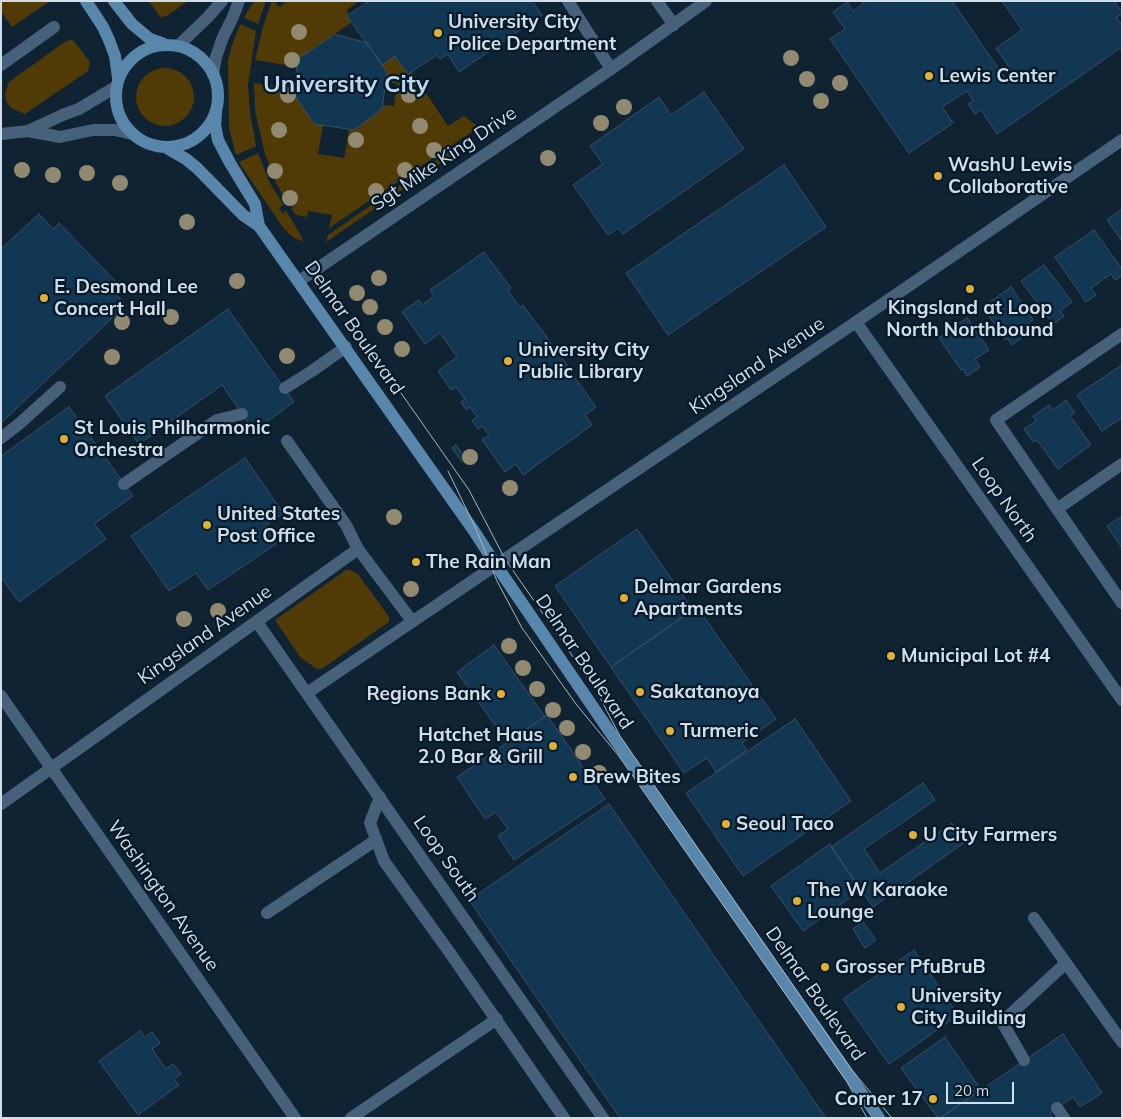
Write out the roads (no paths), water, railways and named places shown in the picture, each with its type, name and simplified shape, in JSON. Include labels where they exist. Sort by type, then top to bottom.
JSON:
[{"type":"main road","points":[[86,1],[109,40],[114,56],[118,82]]},
{"type":"main road","points":[[114,1],[132,24],[150,39],[172,45],[189,50],[199,56],[214,75],[218,99],[216,110],[210,123],[202,133],[191,141],[178,146],[165,147],[153,145],[132,134],[123,122],[117,108],[115,93],[124,67],[137,54],[154,46],[172,45]]},
{"type":"main road","name":"Delmar Boulevard","points":[[216,110],[215,125],[218,140],[230,164],[256,204],[259,226]]},
{"type":"main road","name":"Delmar Boulevard","points":[[165,147],[197,168],[243,215],[259,226],[474,531],[630,762],[879,1118]]},
{"type":"street","points":[[172,45],[208,18],[222,1]]},
{"type":"street","points":[[214,75],[216,58],[238,1]]},
{"type":"street","points":[[568,1],[611,69]]},
{"type":"street","points":[[657,1],[674,25]]},
{"type":"street","name":"Sgt Mike King Drive","points":[[298,281],[611,69],[706,1]]},
{"type":"street","points":[[1,65],[7,54],[54,27]]},
{"type":"street","points":[[28,131],[79,109],[118,82]]},
{"type":"street","points":[[1,134],[28,131],[60,137],[93,130],[115,130],[132,134]]},
{"type":"street","name":"Kingsland Avenue","points":[[308,693],[1122,140]]},
{"type":"street","name":"Loop North","points":[[856,322],[1122,700]]},
{"type":"street","points":[[1122,334],[996,420],[1122,603]]},
{"type":"street","points":[[285,388],[346,348]]},
{"type":"street","points":[[1,438],[60,387]]},
{"type":"street","points":[[124,484],[217,420],[242,414]]},
{"type":"street","points":[[287,441],[346,526],[358,549],[412,621]]},
{"type":"street","points":[[1057,509],[1122,464]]},
{"type":"street","name":"Kingsland Avenue","points":[[1,804],[358,549]]},
{"type":"street","name":"Loop South","points":[[257,622],[603,1118]]},
{"type":"street","name":"Washington Avenue","points":[[1,696],[295,1118]]},
{"type":"street","points":[[380,797],[370,823],[384,861],[564,1118]]},
{"type":"street","points":[[267,913],[376,840]]},
{"type":"street","points":[[1034,918],[1122,1042]]},
{"type":"street","points":[[1024,1060],[1002,1022],[1066,963]]},
{"type":"street","points":[[351,1118],[496,1019]]},
{"type":"tram line","points":[[354,326],[469,490],[505,559],[596,690],[620,736],[851,1069],[892,1118]]},
{"type":"tram line","points":[[448,471],[476,529],[497,581],[522,628],[576,704],[618,755],[847,1082],[867,1118]]},
{"type":"place","name":"University City Police Department","points":[[438,33]]},
{"type":"place","name":"Lewis Center","points":[[929,76]]},
{"type":"place","name":"WashU Lewis Collaborative","points":[[938,176]]},
{"type":"place","name":"Kingsland at Loop North Northbound","points":[[970,289]]},
{"type":"place","name":"E. Desmond Lee Concert Hall","points":[[44,298]]},
{"type":"place","name":"University City Public Library","points":[[508,361]]},
{"type":"place","name":"St Louis Philharmonic Orchestra","points":[[64,439]]},
{"type":"place","name":"United States Post Office","points":[[207,525]]},
{"type":"place","name":"The Rain Man","points":[[416,562]]},
{"type":"place","name":"Delmar Gardens Apartments","points":[[624,598]]},
{"type":"place","name":"Municipal Lot #4","points":[[891,656]]},
{"type":"place","name":"Sakatanoya","points":[[640,692]]},
{"type":"place","name":"Regions Bank","points":[[501,694]]},
{"type":"place","name":"Turmeric","points":[[670,731]]},
{"type":"place","name":"Hatchet Haus 2.0 Bar & Grill","points":[[553,746]]},
{"type":"place","name":"Brew Bites","points":[[573,777]]},
{"type":"place","name":"Seoul Taco","points":[[726,824]]},
{"type":"place","name":"U City Farmers","points":[[913,835]]},
{"type":"place","name":"The W Karaoke Lounge","points":[[797,901]]},
{"type":"place","name":"Grosser PfuBruB","points":[[825,967]]},
{"type":"place","name":"University City Building","points":[[901,1007]]},
{"type":"place","name":"Corner 17","points":[[933,1099]]},
{"type":"district","name":"University City","points":[[346,85]]}]
